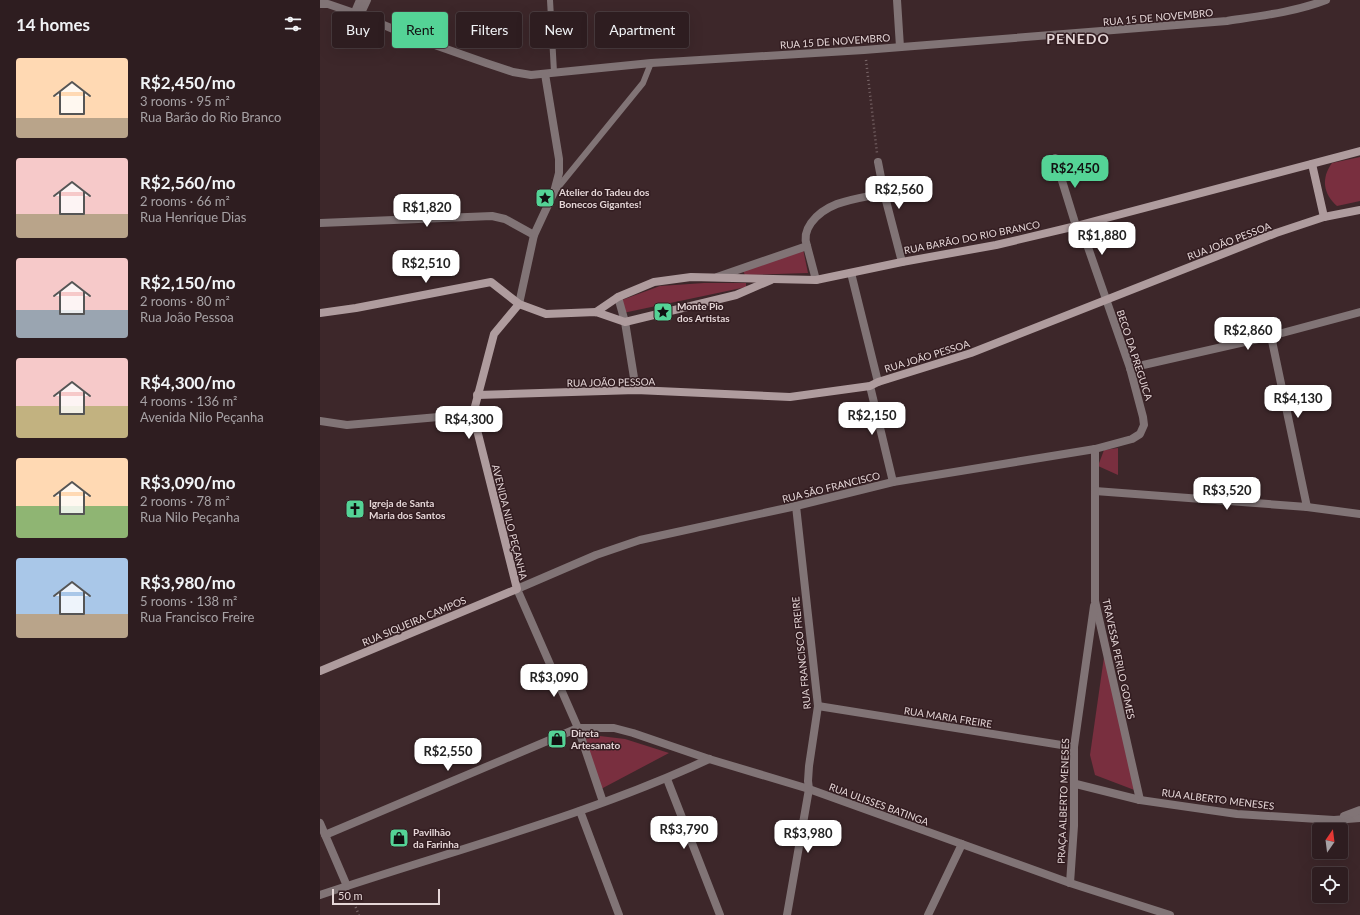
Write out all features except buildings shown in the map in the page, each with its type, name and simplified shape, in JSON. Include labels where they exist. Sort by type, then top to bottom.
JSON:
[{"type":"main road","name":"RUA BARÃO DO RIO BRANCO","points":[[596,312],[618,297],[654,282],[691,277],[816,280],[902,262],[996,245],[1076,226],[1360,151]]},
{"type":"main road","points":[[1312,164],[1324,218]]},
{"type":"main road","name":"RUA JOÃO PESSOA","points":[[477,395],[636,390],[790,396],[874,384],[971,354],[1276,233],[1324,218],[1360,210]]},
{"type":"main road","name":"RUA BARÃO DO RIO BRANCO","points":[[625,322],[736,295],[772,279]]},
{"type":"main road","points":[[320,313],[356,308],[491,282],[519,304],[546,314],[596,312],[625,322]]},
{"type":"main road","name":"AVENIDA NILO PEÇANHA","points":[[517,589],[473,414],[494,334],[519,304]]},
{"type":"main road","name":"RUA SIQUEIRA CAMPOS","points":[[320,671],[517,589]]},
{"type":"street","points":[[357,12],[360,0]]},
{"type":"street","points":[[358,12],[367,0]]},
{"type":"street","points":[[897,0],[900,47]]},
{"type":"street","name":"RUA 15 DE NOVEMBRO","points":[[384,25],[412,37],[513,72],[532,75],[651,63],[900,47],[1227,21],[1285,11],[1312,5],[1326,0]]},
{"type":"street","name":"RUA 15 DE NOVEMBRO","points":[[320,4],[328,4],[351,12]]},
{"type":"street","points":[[519,304],[534,235],[554,192],[559,173],[559,159],[545,74]]},
{"type":"street","name":"BECO DA PREGUICA","points":[[1054,158],[1076,226],[1083,233],[1130,368],[1143,417]]},
{"type":"street","points":[[878,160],[884,193],[902,262]]},
{"type":"street","points":[[816,280],[805,241],[808,228],[818,214],[833,204],[884,193]]},
{"type":"street","points":[[320,223],[492,216],[505,219],[534,235]]},
{"type":"street","points":[[716,278],[779,254],[807,246]]},
{"type":"street","points":[[851,273],[893,482]]},
{"type":"street","points":[[618,297],[625,322],[636,390]]},
{"type":"street","points":[[1130,368],[1271,336],[1360,312]]},
{"type":"street","points":[[1271,336],[1307,507]]},
{"type":"street","points":[[320,421],[347,425],[473,414]]},
{"type":"street","name":"RUA SÃO FRANCISCO","points":[[517,589],[596,555],[640,540],[796,506],[893,482],[1095,449],[1132,439],[1140,434],[1144,425],[1143,417]]},
{"type":"street","name":"TRAVESSA PERILO GOMES","points":[[1095,449],[1095,601],[1140,800]]},
{"type":"street","points":[[1095,490],[1307,507],[1360,514]]},
{"type":"street","name":"RUA FRANCISCO FREIRE","points":[[787,915],[809,790],[809,766],[818,706],[796,506]]},
{"type":"street","points":[[517,589],[578,728],[603,802]]},
{"type":"street","name":"PRAÇA ALBERTO MENESES","points":[[1070,883],[1076,784],[1074,747],[1095,601]]},
{"type":"street","name":"RUA MARIA FREIRE","points":[[818,706],[1074,747]]},
{"type":"street","points":[[325,835],[578,728]]},
{"type":"street","name":"RUA ULISSES BATINGA","points":[[578,728],[614,728],[809,790],[1070,883],[1170,915]]},
{"type":"street","points":[[320,895],[580,811],[667,779],[709,759]]},
{"type":"street","points":[[667,779],[720,915]]},
{"type":"street","name":"RUA ALBERTO MENESES","points":[[1076,784],[1140,800],[1237,814],[1334,820],[1360,818]]},
{"type":"street","points":[[1334,820],[1360,810]]},
{"type":"street","points":[[580,811],[619,915]]},
{"type":"street","points":[[320,823],[347,886]]},
{"type":"street","points":[[928,915],[962,844]]},
{"type":"lane","points":[[550,0],[554,72]]},
{"type":"lane","points":[[554,192],[643,83],[651,63]]},
{"type":"path","points":[[865,57],[878,160]]},
{"type":"path","points":[[347,886],[359,915]]},
{"type":"shaded area","points":[[1360,157],[1360,201],[1337,206],[1326,191],[1325,180],[1328,169],[1332,163]]},
{"type":"shaded area","points":[[803,249],[808,273],[745,275],[743,271]]},
{"type":"shaded area","points":[[704,283],[746,283],[746,287],[623,313],[622,300],[660,286]]},
{"type":"shaded area","points":[[1118,448],[1118,475],[1098,466],[1104,450]]},
{"type":"shaded area","points":[[1107,636],[1137,791],[1095,775],[1090,755]]},
{"type":"shaded area","points":[[583,734],[625,739],[669,753],[601,789]]},
{"type":"place","name":"Atelier do Tadeu dos Bonecos Gigantes!","points":[[545,198]]},
{"type":"place","name":"Monte Pio dos Artistas","points":[[663,312]]},
{"type":"place","name":"Igreja de Santa Maria dos Santos","points":[[355,509]]},
{"type":"place","name":"Direta Artesanato","points":[[557,739]]},
{"type":"place","name":"Pavilhão da Farinha","points":[[399,838]]},
{"type":"district","name":"PENEDO","points":[[1078,39]]}]
